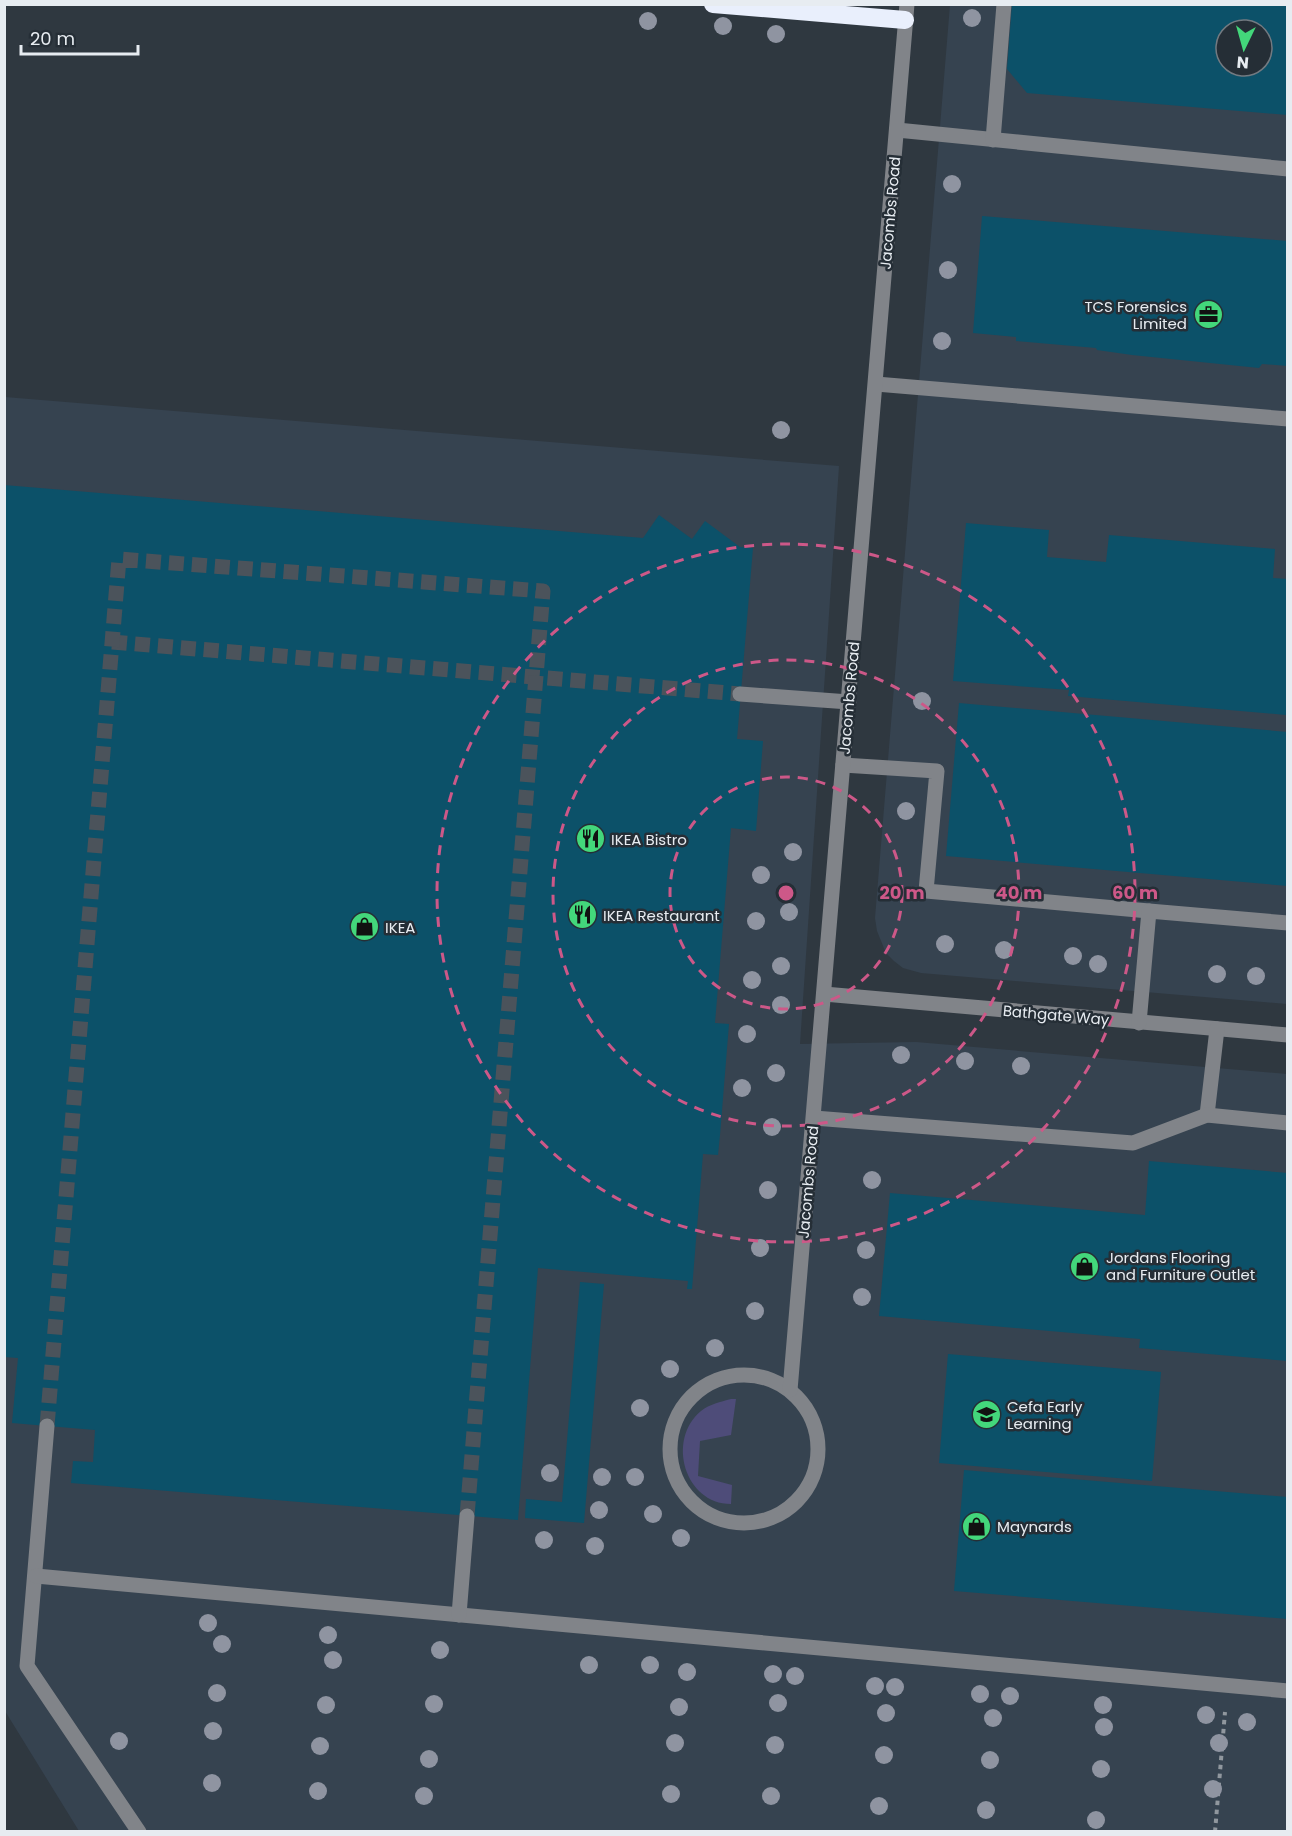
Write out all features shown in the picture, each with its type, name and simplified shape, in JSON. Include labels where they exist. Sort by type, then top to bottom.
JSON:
[{"type":"highway","points":[[713,4],[906,12]]},
{"type":"street","points":[[993,140],[1004,4]]},
{"type":"street","name":"Jacombs Road","points":[[790,1390],[906,12]]},
{"type":"street","points":[[897,130],[1287,169]]},
{"type":"street","points":[[876,384],[1287,419]]},
{"type":"street","points":[[740,694],[849,702]]},
{"type":"street","points":[[843,765],[937,771],[926,891],[1287,923]]},
{"type":"street","points":[[1139,1023],[1149,911]]},
{"type":"street","name":"Bathgate Way","points":[[824,994],[1287,1035]]},
{"type":"street","points":[[1206,1115],[1217,1029]]},
{"type":"street","points":[[814,1118],[1132,1143],[1206,1115],[1287,1123]]},
{"type":"street","points":[[746,1375],[769,1379],[790,1390],[804,1405],[814,1423],[818,1442],[814,1472],[801,1497],[787,1510],[771,1519],[749,1524],[724,1522],[702,1512],[685,1496],[673,1474],[669,1451],[672,1427],[683,1406],[700,1388],[721,1378],[746,1375]]},
{"type":"street","points":[[47,1426],[27,1666],[139,1832]]},
{"type":"street","points":[[459,1615],[467,1516]]},
{"type":"street","points":[[36,1576],[1287,1691]]},
{"type":"path","points":[[1215,1832],[1225,1711]]},
{"type":"shaded area","points":[[950,5],[1287,5],[1287,1004],[921,973],[903,968],[894,961],[886,953],[877,931],[875,918]]},
{"type":"shaded area","points":[[5,397],[839,466],[800,1044],[916,1042],[1287,1074],[1287,1831],[79,1831],[5,1711]]},
{"type":"shaded area","points":[[736,1399],[731,1435],[700,1441],[698,1476],[732,1485],[731,1504],[715,1501],[702,1494],[692,1482],[683,1453],[684,1438],[690,1423],[701,1411]]},
{"type":"building","points":[[1012,4],[1288,4],[1288,115],[1027,93],[1007,69]]},
{"type":"building","points":[[982,216],[1288,241],[1288,366],[1262,364],[1259,368],[1132,355],[1096,348],[1016,341],[1016,337],[973,333]]},
{"type":"building","name":"IKEA","points":[[4,485],[643,538],[659,515],[692,539],[705,521],[740,547],[753,548],[737,739],[763,741],[756,831],[731,828],[715,1023],[729,1024],[720,1135],[718,1155],[703,1154],[692,1289],[687,1289],[688,1281],[538,1268],[518,1520],[71,1483],[73,1461],[93,1462],[95,1430],[12,1423],[18,1358],[4,1357]]},
{"type":"building","points":[[966,523],[1049,530],[1047,557],[1106,562],[1109,535],[1275,549],[1273,578],[1288,579],[1286,715],[1068,696],[1069,690],[953,681]]},
{"type":"building","points":[[959,703],[1288,732],[1288,886],[946,856]]},
{"type":"building","name":"Jordans Flooring and Furniture Outlet","points":[[1149,1161],[1288,1173],[1288,1361],[1139,1348],[1140,1339],[879,1316],[890,1193],[1145,1215]]},
{"type":"building","points":[[580,1282],[604,1284],[584,1523],[525,1518],[526,1499],[562,1502]]},
{"type":"building","points":[[948,1354],[1161,1372],[1152,1481],[939,1463]]},
{"type":"building","points":[[964,1470],[1288,1497],[1288,1619],[954,1591]]},
{"type":"tunnel","points":[[47,1426],[119,559],[543,591],[467,1516]]},
{"type":"tunnel","points":[[112,642],[740,694]]},
{"type":"place","name":"TCS Forensics Limited","points":[[1208,315]]},
{"type":"place","name":"IKEA Bistro","points":[[590,839]]},
{"type":"place","name":"IKEA Restaurant","points":[[582,915]]},
{"type":"place","name":"IKEA","points":[[364,927]]},
{"type":"place","name":"Jordans Flooring and Furniture Outlet","points":[[1085,1266]]},
{"type":"place","name":"Cefa Early Learning","points":[[986,1415]]},
{"type":"place","name":"Maynards","points":[[976,1526]]}]
